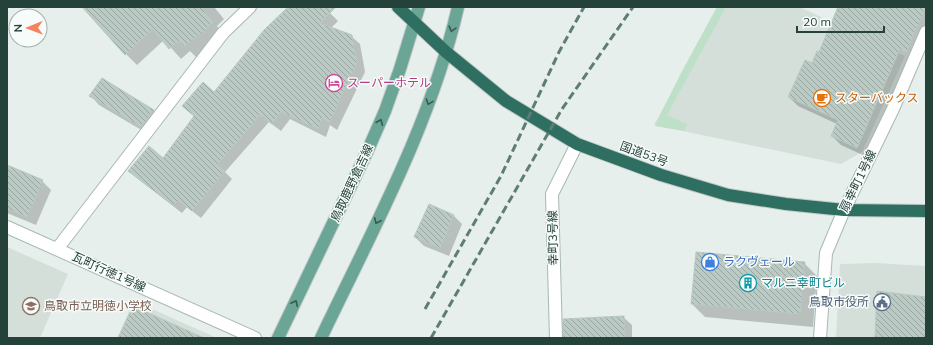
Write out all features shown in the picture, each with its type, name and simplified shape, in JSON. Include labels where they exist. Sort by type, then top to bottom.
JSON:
[{"type":"highway","name":"国道53号","points":[[398,7],[446,52],[506,101],[577,144],[661,175],[728,195],[786,204],[844,210],[926,211]]},
{"type":"main road","name":"鳥取鹿野倉吉線","points":[[278,338],[385,111],[400,69],[419,7]]},
{"type":"main road","points":[[321,338],[413,143],[435,87],[458,7]]},
{"type":"street","points":[[57,249],[223,33],[250,7]]},
{"type":"street","name":"扇幸町1号線","points":[[820,338],[826,253],[844,210],[893,109],[926,32]]},
{"type":"street","name":"幸町3号線","points":[[556,338],[552,194],[577,144]]},
{"type":"street","name":"瓦町行徳1号線","points":[[7,227],[255,338]]},
{"type":"shaded area","points":[[717,7],[802,7],[905,56],[862,152],[841,164],[654,125]]},
{"type":"shaded area","name":"鳥取市立明徳小学校","points":[[7,247],[68,274],[40,338],[7,338]]},
{"type":"shaded area","name":"鳥取市役所","points":[[875,263],[926,266],[926,338],[836,338],[840,264]]},
{"type":"shaded area","points":[[134,301],[217,338],[117,338]]},
{"type":"green space","points":[[717,7],[726,7],[667,115],[687,124],[684,131],[655,126],[681,73]]},
{"type":"building","points":[[82,7],[201,7],[213,23],[184,47],[179,41],[169,49],[153,29],[125,55]]},
{"type":"building","points":[[288,7],[336,7],[320,23],[352,35],[357,63],[329,123],[322,118],[318,129],[281,112],[272,124],[260,115],[217,165],[225,171],[192,211],[178,200],[174,206],[128,171],[149,146],[163,158],[194,116],[182,106],[203,82],[214,92],[264,30]]},
{"type":"building","points":[[838,7],[926,7],[906,52],[900,49],[857,148],[831,136],[838,120],[788,97],[805,60],[812,63],[817,51],[819,52]]},
{"type":"building","points":[[102,78],[154,110],[141,127],[89,96]]},
{"type":"building","points":[[7,165],[43,180],[27,217],[7,209]]},
{"type":"building","points":[[429,204],[454,215],[440,248],[414,237]]},
{"type":"building","name":"マルニ幸町ビル","points":[[696,252],[805,262],[800,314],[691,304]]},
{"type":"building","points":[[877,291],[926,297],[926,338],[875,338]]},
{"type":"building","points":[[133,306],[204,338],[118,338]]},
{"type":"building","points":[[624,316],[625,338],[563,338],[563,319]]},
{"type":"railway","points":[[425,309],[501,176],[559,52],[584,7]]},
{"type":"railway","points":[[431,338],[562,109],[633,7]]},
{"type":"place","name":"スーパーホテル","points":[[334,83]]},
{"type":"place","name":"スターバックス","points":[[822,98]]},
{"type":"place","name":"ラクヴェール","points":[[710,262]]},
{"type":"place","name":"マルニ幸町ビル","points":[[748,283]]},
{"type":"place","name":"鳥取市役所","points":[[882,302]]},
{"type":"place","name":"鳥取市立明徳小学校","points":[[31,306]]}]
